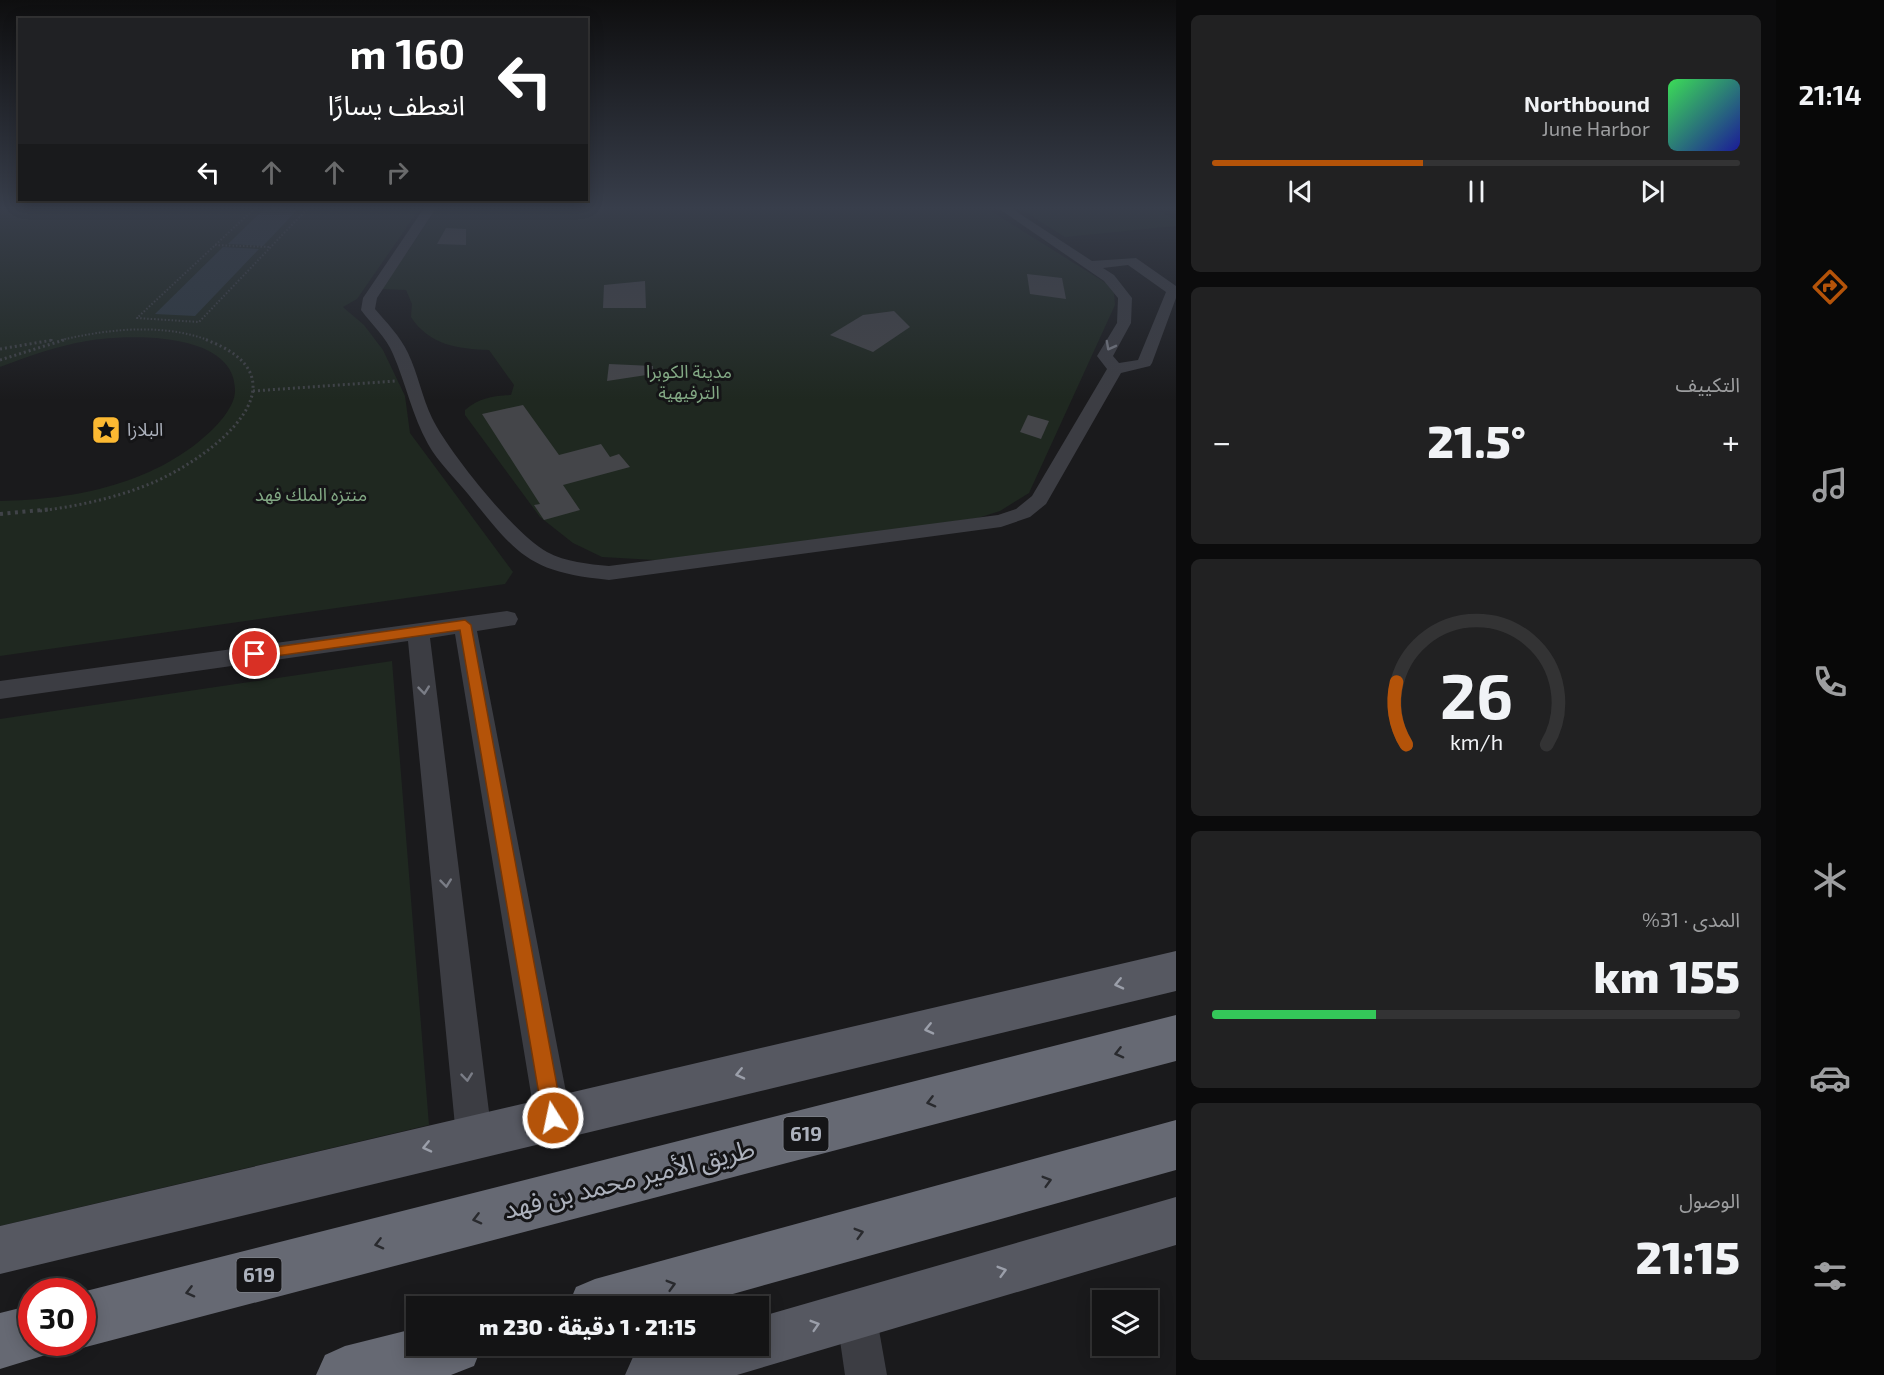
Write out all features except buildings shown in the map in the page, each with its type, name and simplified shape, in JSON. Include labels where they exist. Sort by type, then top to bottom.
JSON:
[{"type":"highway","name":"طريق الأمير محمد بن فهد","points":[[96,1316],[1176,1038]]},
{"type":"highway","points":[[631,1296],[1176,1145]]},
{"type":"highway","points":[[0,1341],[18,1336]]},
{"type":"highway","points":[[345,1375],[417,1356]]},
{"type":"main road","points":[[0,1250],[1176,970]]},
{"type":"main road","points":[[769,1339],[1176,1221]]},
{"type":"main road","points":[[651,1375],[715,1356]]},
{"type":"street","points":[[389,272],[368,304],[371,315],[392,338],[401,354],[422,415],[438,446],[519,543],[536,556],[557,566],[609,573],[1001,521],[1023,513],[1039,500],[1115,369],[1143,363],[1153,344]]},
{"type":"street","points":[[1100,272],[1109,278],[1125,298],[1153,344]]},
{"type":"street","points":[[1115,369],[1105,356],[1176,292],[1147,272]]},
{"type":"street","points":[[1141,325],[1176,324]]},
{"type":"street","points":[[1153,344],[1176,341]]},
{"type":"street","points":[[0,690],[507,619]]},
{"type":"street","points":[[465,625],[553,1118]]},
{"type":"street","points":[[418,632],[474,1136]]},
{"type":"street","points":[[856,1313],[866,1375]]},
{"type":"path","points":[[186,272],[137,318],[199,322],[246,272]]},
{"type":"path","points":[[160,331],[171,321]]},
{"type":"path","points":[[0,349],[115,332],[160,331],[210,340],[232,350],[247,364],[254,382],[251,402],[239,423],[216,446],[184,467],[143,487],[97,502],[48,511],[0,514]]},
{"type":"path","points":[[0,360],[72,338]]},
{"type":"path","points":[[253,391],[411,380]]},
{"type":"green space","name":"منتزه الملك فهد","points":[[0,272],[376,272],[357,299],[343,307],[364,325],[383,350],[405,396],[410,433],[513,572],[505,584],[0,656],[0,501],[57,497],[86,492],[142,475],[192,447],[214,428],[231,405],[235,389],[230,370],[217,356],[198,346],[151,338],[127,337],[76,343],[0,367]]},
{"type":"green space","name":"مدينة الكوبرا الترفيهية","points":[[393,272],[1089,272],[1106,283],[1114,293],[1115,305],[1029,493],[1000,511],[978,518],[672,561],[602,557],[573,543],[540,517],[465,415],[465,410],[481,400],[511,395],[514,385],[489,350],[455,347],[426,334],[411,317],[412,304],[406,290],[382,289]]},
{"type":"green space","points":[[392,661],[429,1125],[0,1226],[0,719]]},
{"type":"shaded area","points":[[197,272],[237,272],[195,316],[155,314]]},
{"type":"place","name":"البلازا","points":[[106,430]]},
{"type":"route","points":[[255,654],[465,625],[553,1118]]}]
